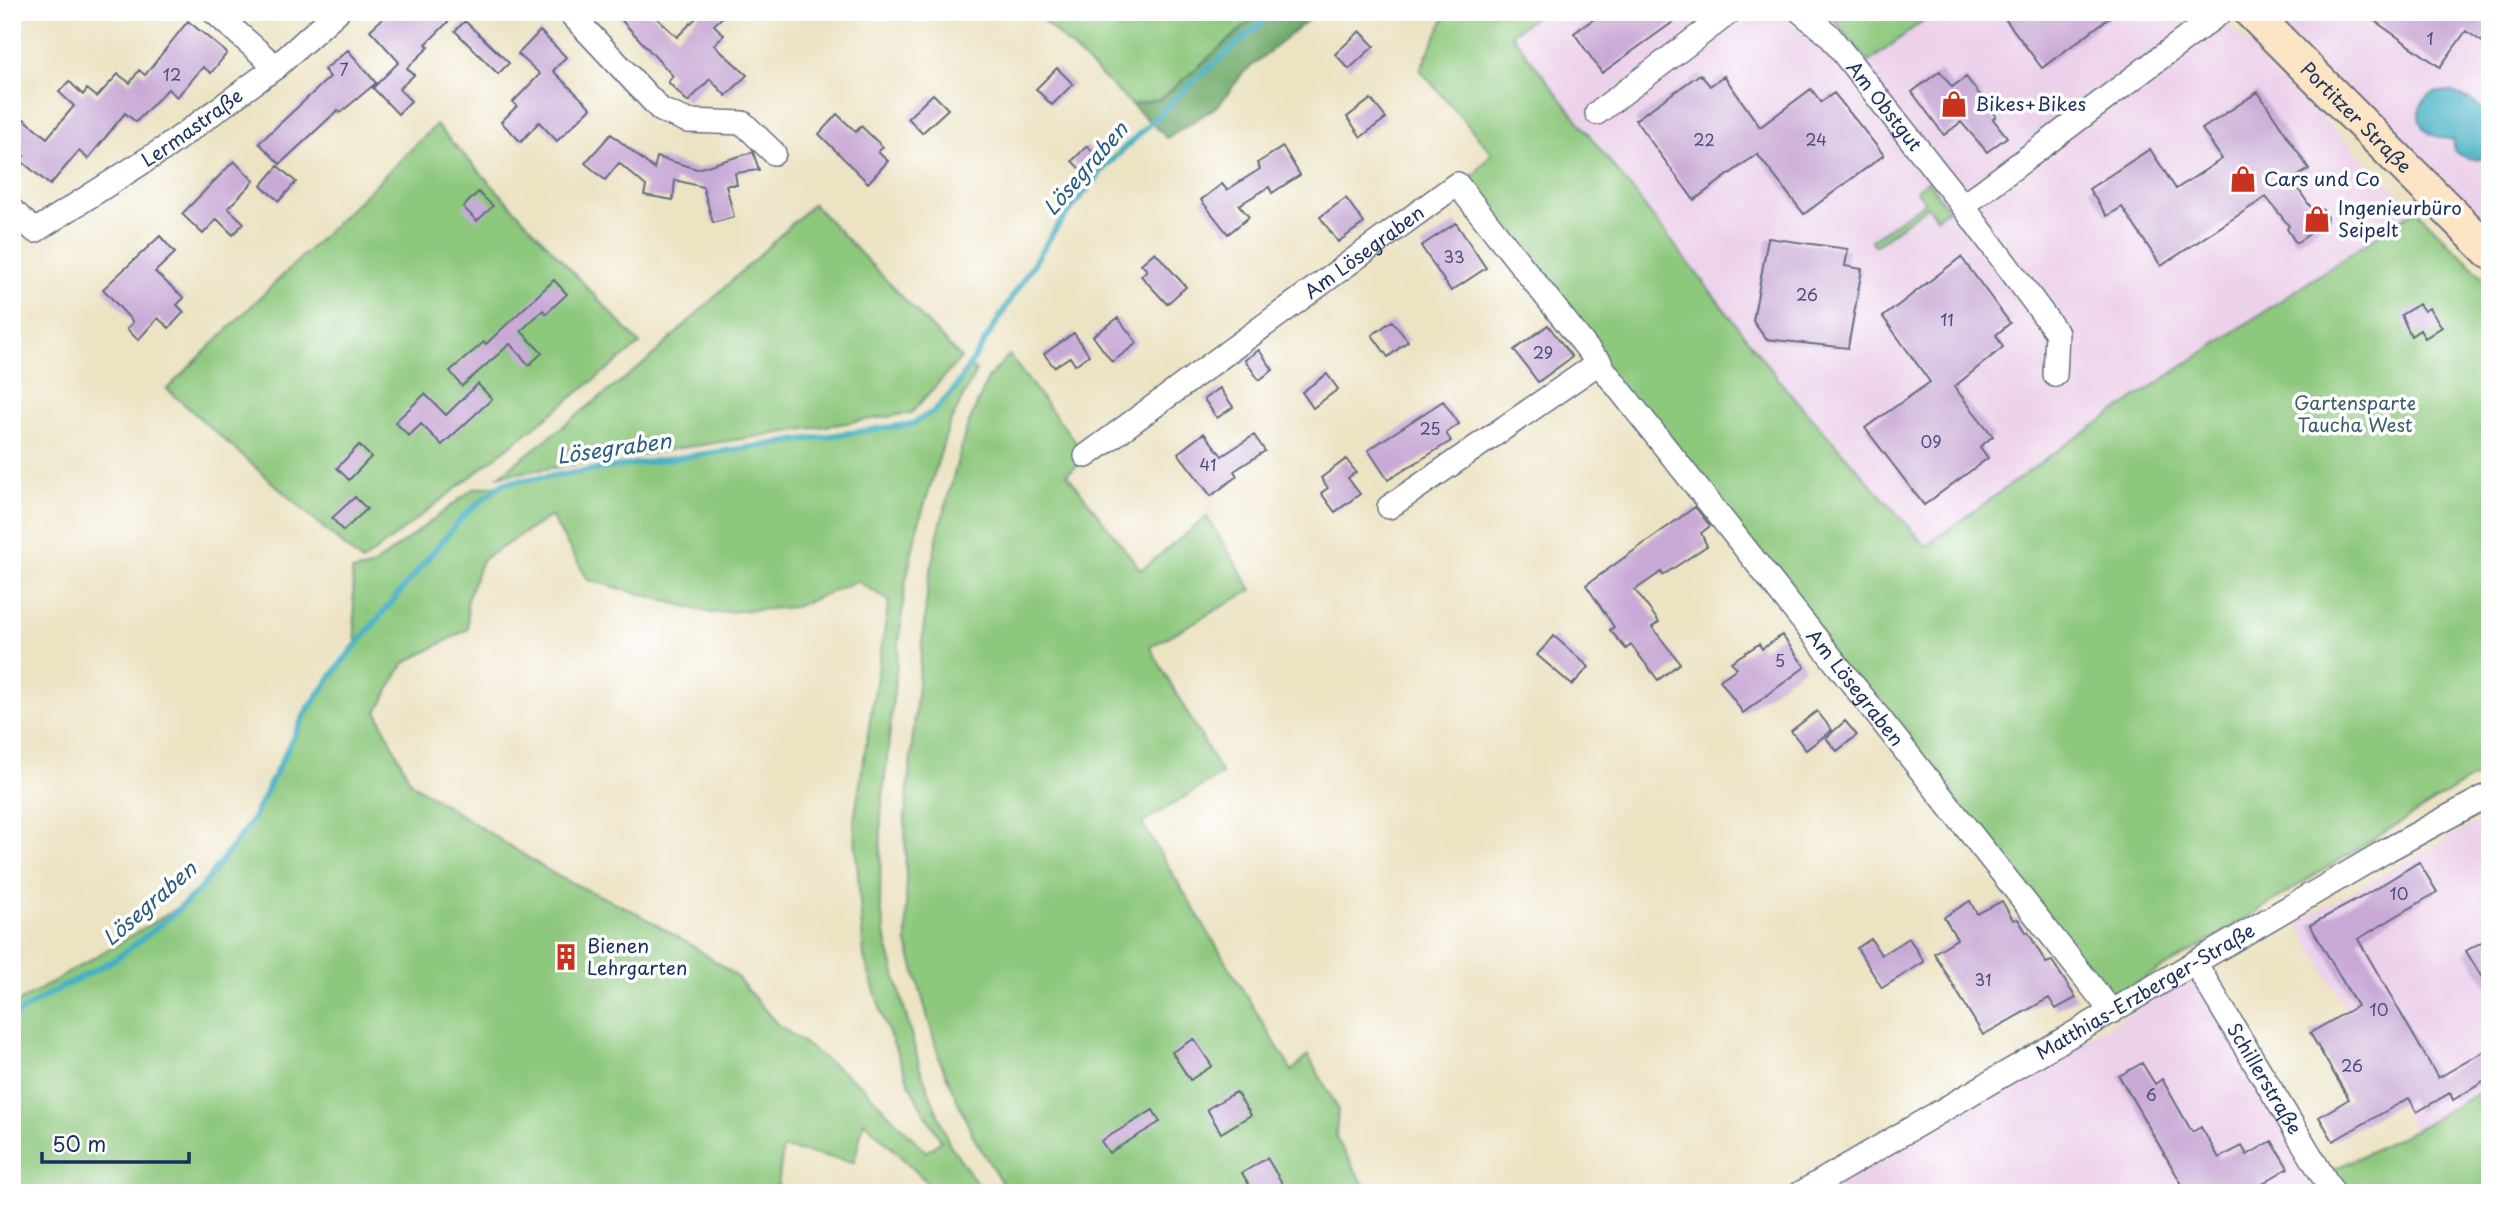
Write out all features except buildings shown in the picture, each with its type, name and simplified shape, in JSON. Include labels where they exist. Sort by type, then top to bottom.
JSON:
[{"type":"main road","name":"Portitzer Straße","points":[[2251,12],[2490,252]]},
{"type":"street","points":[[214,12],[276,67]]},
{"type":"street","name":"Lermastraße","points":[[12,209],[35,230],[165,148],[276,67],[337,12]]},
{"type":"street","points":[[569,12],[661,110],[688,121],[743,123],[774,152]]},
{"type":"street","points":[[1597,113],[1730,12]]},
{"type":"street","name":"Am Obstgut","points":[[1801,12],[1829,35],[1963,206],[2057,334],[2055,375]]},
{"type":"street","points":[[1963,206],[2221,12]]},
{"type":"street","name":"Am Lösegraben","points":[[1086,456],[1134,431],[1457,184],[2112,1013]]},
{"type":"street","points":[[1389,507],[1600,362]]},
{"type":"street","name":"Matthias-Erzberger-Straße","points":[[1801,1193],[2452,813],[2490,794]]},
{"type":"street","name":"Schillerstraße","points":[[2195,963],[2333,1193]]},
{"type":"shaded area","points":[[1542,12],[1828,12],[1869,62],[1934,12],[2211,12],[2226,27],[2231,27],[2416,210],[2061,448],[1926,547],[1787,390],[1511,34]]},
{"type":"shaded area","points":[[2266,12],[2490,12],[2490,230]]},
{"type":"shaded area","points":[[2490,815],[2490,1086],[2414,1130],[2297,922]]},
{"type":"shaded area","points":[[2196,975],[2325,1193],[1823,1193],[2109,1026]]},
{"type":"green space","points":[[1261,12],[1161,99],[1132,105],[1035,13]]},
{"type":"green space","points":[[1261,12],[1318,12],[1243,73],[1219,105],[1167,138],[1132,105],[1161,99]]},
{"type":"green space","name":"Gartensparte Taucha West","points":[[1447,12],[1542,12],[1511,34],[1787,390],[1926,546],[2061,448],[2416,210],[2490,284],[2490,770],[2471,779],[2191,952],[2103,1001],[1459,193],[1492,153],[1420,70]]},
{"type":"green space","points":[[1828,12],[1934,12],[1869,62]]},
{"type":"green space","points":[[436,125],[640,344],[362,562],[167,389]]},
{"type":"green space","points":[[1928,181],[1948,209],[1937,218],[1927,206],[1875,246],[1871,240],[1925,202],[1916,190]]},
{"type":"green space","points":[[813,204],[961,358],[911,413],[499,476],[648,360]]},
{"type":"green space","points":[[1009,355],[1087,457],[1067,474],[1141,570],[1207,517],[1252,590],[1150,647],[1222,774],[1142,823],[1292,1071],[1308,1055],[1338,1109],[1336,1138],[1369,1193],[1008,1193],[974,1138],[940,1061],[907,943],[905,817],[928,584],[938,534],[965,433],[988,378]]},
{"type":"green space","points":[[971,367],[976,371],[949,425],[917,529],[905,585],[881,816],[880,903],[887,944],[920,1068],[949,1143],[984,1193],[938,1193],[864,1121],[854,1162],[783,1148],[777,1193],[12,1193],[12,1006],[181,906],[224,861],[255,816],[312,705],[356,644],[352,571],[371,567],[473,489],[622,465],[913,425],[945,399]],"holes":[[[551,516],[588,580],[711,613],[795,607],[857,581],[889,601],[854,821],[864,957],[885,1024],[914,1094],[941,1141],[926,1152],[863,1087],[776,1023],[735,975],[693,946],[633,911],[557,876],[411,783],[377,712],[403,664],[468,629],[467,600],[482,560]]]},
{"type":"green space","points":[[2490,1086],[2490,1193],[2343,1193],[2331,1171],[2414,1130]]},
{"type":"water","points":[[2451,91],[2490,114],[2490,157],[2464,157],[2455,152],[2453,140],[2433,135],[2422,126],[2419,116],[2424,100],[2434,93]]},
{"type":"waterway","name":"Lösegraben","points":[[12,1017],[116,959],[169,918],[201,888],[252,820],[306,712],[342,662],[464,515],[503,483],[912,424],[934,411],[954,390],[1056,228],[1104,168],[1191,84],[1274,12]]},
{"type":"place","name":"Bikes+Bikes","points":[[1954,104]]},
{"type":"place","name":"Cars und Co","points":[[2243,179]]},
{"type":"place","name":"Ingenieurbüro Seipelt","points":[[2317,219]]},
{"type":"place","name":"Bienen Lehrgarten","points":[[566,957]]}]
